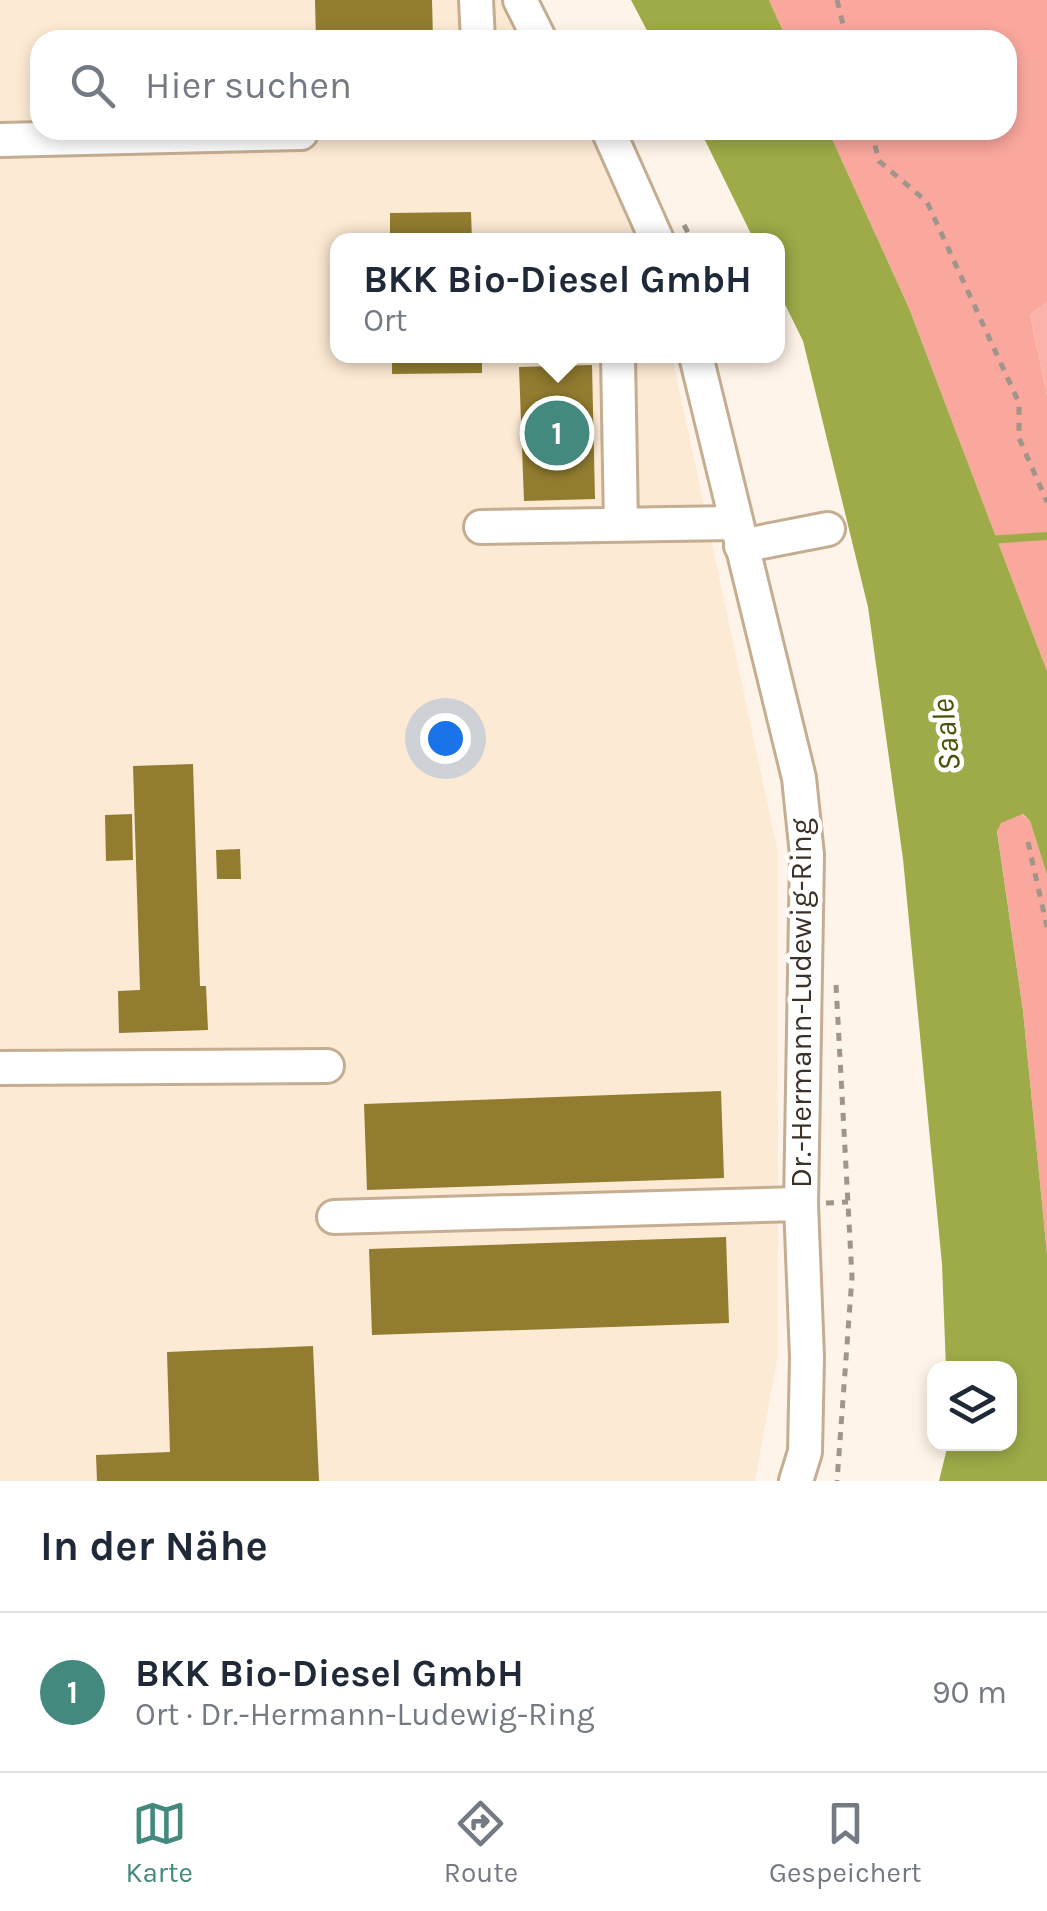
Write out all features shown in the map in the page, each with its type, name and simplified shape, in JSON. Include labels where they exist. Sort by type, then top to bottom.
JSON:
[{"type":"street","points":[[476,0],[478,30]]},
{"type":"street","points":[[520,0],[535,30]]},
{"type":"street","points":[[0,140],[30,139]]},
{"type":"street","points":[[612,140],[654,233]]},
{"type":"street","points":[[618,363],[620,524]]},
{"type":"street","name":"Dr.-Hermann-Ludewig-Ring","points":[[698,363],[799,778],[807,855],[801,1204],[807,1357],[805,1452],[796,1481]]},
{"type":"street","points":[[481,527],[620,524],[738,534],[828,529]]},
{"type":"street","points":[[0,1068],[328,1066]]},
{"type":"street","points":[[334,1217],[801,1204]]},
{"type":"path","points":[[837,0],[845,30]]},
{"type":"path","points":[[874,140],[879,161],[926,202],[1019,402],[1020,438],[1047,502]]},
{"type":"path","points":[[1028,842],[1047,927]]},
{"type":"shaded area","points":[[0,0],[503,0],[517,30],[30,30],[30,140],[597,140],[613,165],[640,233],[330,233],[330,363],[673,363],[778,853],[778,1354],[755,1481],[0,1481]]},
{"type":"shaded area","points":[[769,0],[1047,0],[1047,302],[1030,315],[1047,395],[1047,671],[909,308],[833,140],[1017,140],[1017,30],[782,30]]},
{"type":"shaded area","points":[[1047,302],[1047,395],[1030,315]]},
{"type":"shaded area","points":[[1022,814],[1030,821],[1047,875],[1047,1254],[1023,1011],[997,830],[1000,823]]},
{"type":"water","points":[[631,0],[769,0],[782,30],[647,30]]},
{"type":"water","name":"Saale","points":[[705,140],[833,140],[909,308],[1047,671],[1047,875],[1030,821],[1023,814],[1001,823],[997,831],[1023,1011],[1047,1254],[1047,1481],[939,1481],[946,1451],[1017,1451],[1017,1361],[946,1361],[942,1264],[903,859],[868,607],[803,341],[785,304],[785,233],[751,233]]},
{"type":"building","points":[[315,0],[432,0],[433,30],[316,30]]},
{"type":"building","points":[[471,212],[472,233],[390,233],[390,213]]},
{"type":"building","points":[[392,363],[482,363],[482,373],[392,374]]},
{"type":"building","points":[[592,365],[595,499],[524,501],[519,367]]},
{"type":"building","points":[[193,764],[200,986],[206,986],[208,1030],[119,1033],[118,991],[140,990],[133,766]]},
{"type":"building","points":[[132,814],[133,860],[106,861],[105,815]]},
{"type":"building","points":[[240,849],[241,879],[217,879],[216,850]]},
{"type":"building","points":[[721,1091],[724,1178],[367,1190],[364,1104]]},
{"type":"building","points":[[726,1237],[729,1323],[372,1335],[369,1249]]},
{"type":"building","points":[[313,1346],[319,1481],[97,1481],[96,1455],[170,1452],[167,1352]]},
{"type":"waterway","points":[[987,540],[1047,536]]},
{"type":"place","name":"BKK Bio-Diesel GmbH","points":[[557,433]]}]
